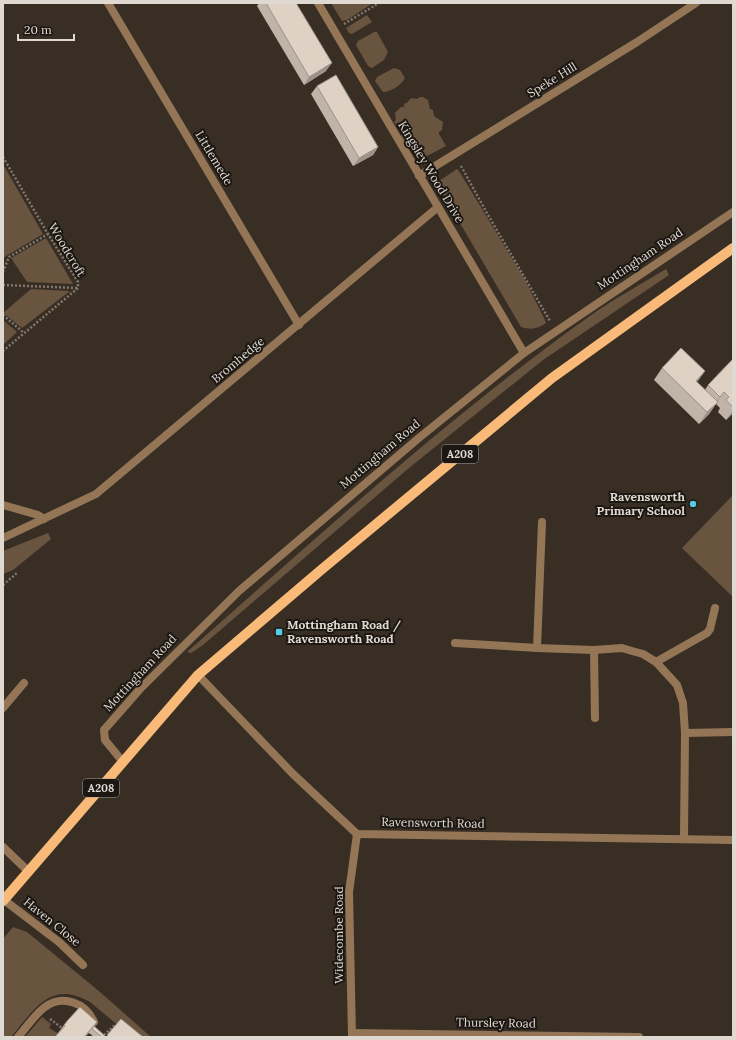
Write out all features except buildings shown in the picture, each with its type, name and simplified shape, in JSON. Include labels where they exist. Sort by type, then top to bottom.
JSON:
[{"type":"main road","name":"A208","points":[[4,900],[198,675],[326,566],[552,378],[733,248]]},
{"type":"street","name":"Littlemede","points":[[108,3],[299,325]]},
{"type":"street","name":"Kingsley Wood Drive","points":[[318,3],[524,353]]},
{"type":"street","name":"Speke Hill","points":[[419,176],[636,42],[696,3]]},
{"type":"street","name":"Bromhedge","points":[[3,538],[96,494],[438,207]]},
{"type":"street","name":"Mottingham Road","points":[[123,762],[105,740],[104,730],[140,689],[239,591],[420,437],[524,353],[733,212]]},
{"type":"street","points":[[3,505],[38,515],[44,519]]},
{"type":"street","points":[[537,648],[542,522]]},
{"type":"street","points":[[656,662],[707,633],[710,630],[715,608]]},
{"type":"street","points":[[455,644],[594,650],[622,648],[642,654],[656,662],[677,685],[683,703],[684,839]]},
{"type":"street","points":[[594,650],[595,718]]},
{"type":"street","points":[[198,675],[293,774],[358,834]]},
{"type":"street","points":[[3,708],[24,683]]},
{"type":"street","points":[[684,733],[733,732]]},
{"type":"street","name":"Ravensworth Road","points":[[358,834],[733,840]]},
{"type":"street","name":"Widecombe Road","points":[[352,1035],[349,892],[358,834]]},
{"type":"street","points":[[3,847],[29,872]]},
{"type":"street","name":"Haven Close","points":[[4,900],[59,942],[83,965]]},
{"type":"street","points":[[18,1037],[44,1007],[60,1001],[69,1001],[78,1004],[86,1011],[94,1022]]},
{"type":"street","name":"Thursley Road","points":[[352,1035],[639,1037]]},
{"type":"path","points":[[344,25],[379,3]]},
{"type":"path","name":"Woodcroft","points":[[3,157],[78,282],[78,288],[3,351]]},
{"type":"path","points":[[460,164],[488,215],[552,323]]},
{"type":"path","points":[[3,272],[9,257],[48,234]]},
{"type":"path","points":[[3,285],[78,288]]},
{"type":"path","points":[[3,315],[24,333]]},
{"type":"path","points":[[3,585],[17,573]]},
{"type":"path","points":[[104,1035],[115,1025],[120,1029]]},
{"type":"shaded area","points":[[331,3],[373,3],[347,20],[342,21]]},
{"type":"shaded area","points":[[367,15],[372,22],[352,34],[349,33],[346,28]]},
{"type":"shaded area","points":[[374,32],[377,32],[388,52],[384,60],[372,68],[368,66],[356,45],[358,41]]},
{"type":"shaded area","points":[[394,68],[400,70],[405,78],[396,88],[383,92],[375,81],[377,77]]},
{"type":"shaded area","points":[[420,97],[428,100],[430,109],[433,110],[434,116],[443,122],[442,130],[439,134],[446,146],[427,156],[421,155],[413,144],[405,141],[403,142],[400,136],[403,133],[400,127],[394,122],[396,120],[395,113],[401,107],[404,107],[404,104],[412,98],[417,99]]},
{"type":"shaded area","points":[[3,164],[43,234],[3,258]]},
{"type":"shaded area","points":[[457,169],[525,280],[546,323],[543,325],[537,328],[521,327],[440,189],[438,185],[439,181]]},
{"type":"shaded area","points":[[46,238],[73,284],[27,282],[11,258]]},
{"type":"shaded area","points":[[666,269],[669,275],[543,360],[409,468],[203,645],[191,653],[187,652],[388,476],[490,391],[597,311]]},
{"type":"shaded area","points":[[31,289],[70,291],[22,328],[3,313]]},
{"type":"shaded area","points":[[3,320],[17,332],[3,345]]},
{"type":"shaded area","points":[[733,495],[733,597],[682,548]]},
{"type":"shaded area","points":[[48,533],[51,539],[13,570],[3,574],[3,551]]},
{"type":"shaded area","points":[[13,927],[27,932],[100,992],[151,1037],[132,1037],[90,1002],[76,996],[64,994],[53,996],[44,1001],[27,1017],[11,1037],[3,1037],[3,939]]},
{"type":"shaded area","points":[[42,1017],[51,1024],[49,1028],[59,1034],[56,1037],[25,1037]]},
{"type":"place","name":"Ravensworth Primary School","points":[[693,504]]},
{"type":"place","name":"Mottingham Road / Ravensworth Road","points":[[279,632]]}]
